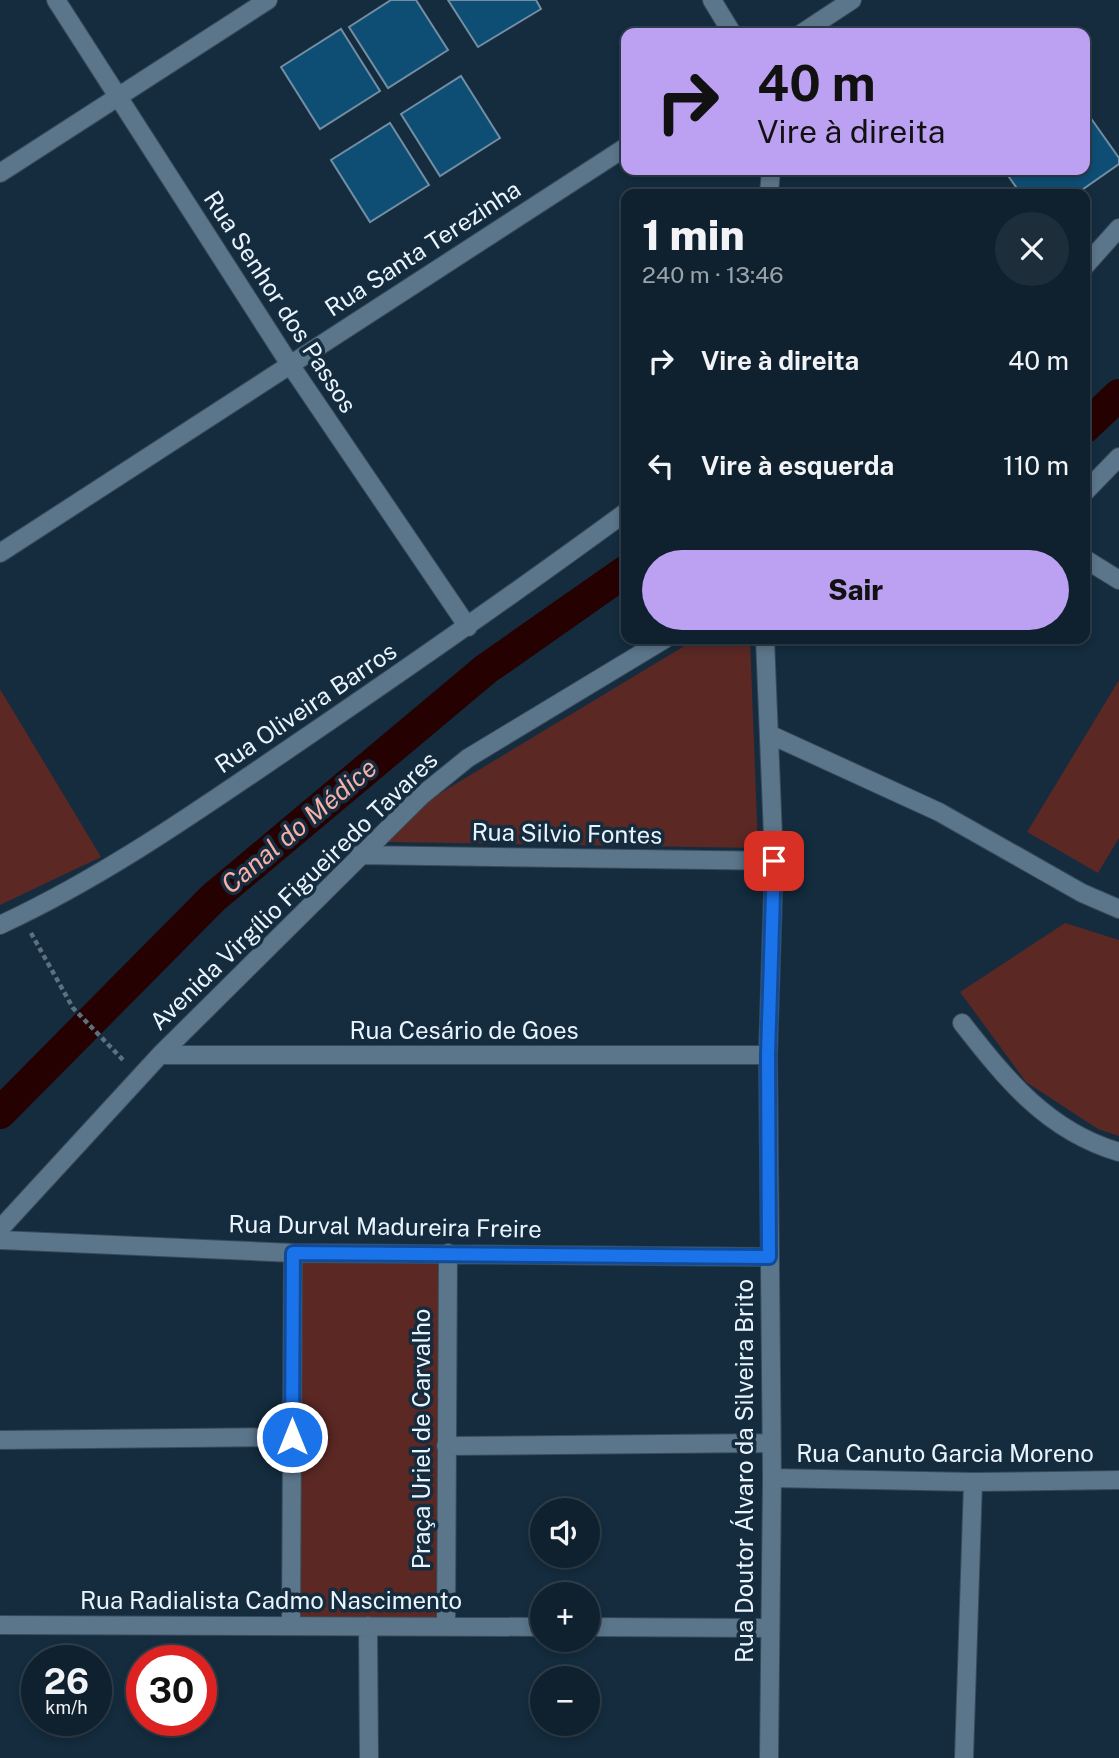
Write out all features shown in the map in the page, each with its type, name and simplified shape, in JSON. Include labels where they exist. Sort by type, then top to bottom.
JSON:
[{"type":"street","name":"Rua Senhor dos Passos","points":[[56,0],[289,363],[468,627]]},
{"type":"street","points":[[0,173],[119,99],[268,0]]},
{"type":"street","points":[[712,0],[729,28]]},
{"type":"street","points":[[810,28],[852,0]]},
{"type":"street","name":"Rua Santa Terezinha","points":[[0,553],[289,363],[621,150]]},
{"type":"street","points":[[1090,260],[1119,228]]},
{"type":"street","points":[[1090,487],[1119,457]]},
{"type":"street","name":"Rua Oliveira Barros","points":[[0,925],[109,867],[195,813],[468,627],[621,516]]},
{"type":"street","points":[[1090,562],[1119,580]]},
{"type":"street","name":"Avenida Virgílio Figueiredo Tavares","points":[[0,1229],[160,1055],[421,796],[468,758],[657,644]]},
{"type":"street","name":"Rua Doutor Álvaro da Silveira Brito","points":[[765,644],[774,861],[768,1055],[772,1478],[769,1758]]},
{"type":"street","points":[[771,735],[939,812],[1082,893],[1119,909]]},
{"type":"street","name":"Rua Silvio Fontes","points":[[359,855],[774,861]]},
{"type":"street","points":[[962,1023],[1010,1085],[1054,1120],[1103,1147],[1119,1152]]},
{"type":"street","name":"Rua Cesário de Goes","points":[[160,1055],[768,1055]]},
{"type":"street","name":"Rua Durval Madureira Freire","points":[[0,1240],[293,1253],[769,1257]]},
{"type":"street","points":[[291,1626],[293,1253]]},
{"type":"street","name":"Praça Uriel de Carvalho","points":[[446,1626],[448,1253]]},
{"type":"street","points":[[0,1440],[292,1437]]},
{"type":"street","points":[[446,1447],[771,1443]]},
{"type":"street","name":"Rua Canuto Garcia Moreno","points":[[772,1478],[973,1482],[1119,1480]]},
{"type":"street","points":[[964,1758],[973,1482]]},
{"type":"street","name":"Rua Radialista Cadmo Nascimento","points":[[0,1625],[530,1627]]},
{"type":"street","points":[[368,1626],[369,1758]]},
{"type":"street","points":[[600,1627],[770,1629]]},
{"type":"path","points":[[20,914],[73,1008],[133,1070]]},
{"type":"shaded area","points":[[688,644],[750,644],[758,848],[387,842],[429,800]]},
{"type":"shaded area","points":[[1119,680],[1119,838],[1098,873],[1027,832]]},
{"type":"shaded area","points":[[0,689],[101,857],[0,905]]},
{"type":"shaded area","points":[[1065,923],[1119,940],[1119,1136],[1098,1129],[1026,1082],[960,992]]},
{"type":"shaded area","points":[[293,1253],[448,1253],[446,1626],[291,1626]]},
{"type":"building","points":[[391,0],[416,0],[448,50],[388,88],[349,27]]},
{"type":"building","points":[[448,0],[536,0],[541,9],[478,47]]},
{"type":"building","points":[[341,29],[380,91],[320,129],[281,67]]},
{"type":"building","points":[[461,76],[500,138],[440,176],[401,114]]},
{"type":"building","points":[[1090,117],[1119,158],[1119,164],[1083,189],[1017,189],[1008,175],[1090,175]]},
{"type":"building","points":[[390,123],[429,185],[370,222],[331,160]]},
{"type":"waterway","name":"Canal do Médice","points":[[1090,422],[1119,395]]},
{"type":"waterway","name":"Canal do Médice","points":[[0,1113],[213,898],[486,669],[621,574]]},
{"type":"route","points":[[292,1437],[293,1253],[769,1257],[768,1055],[774,861]]}]
